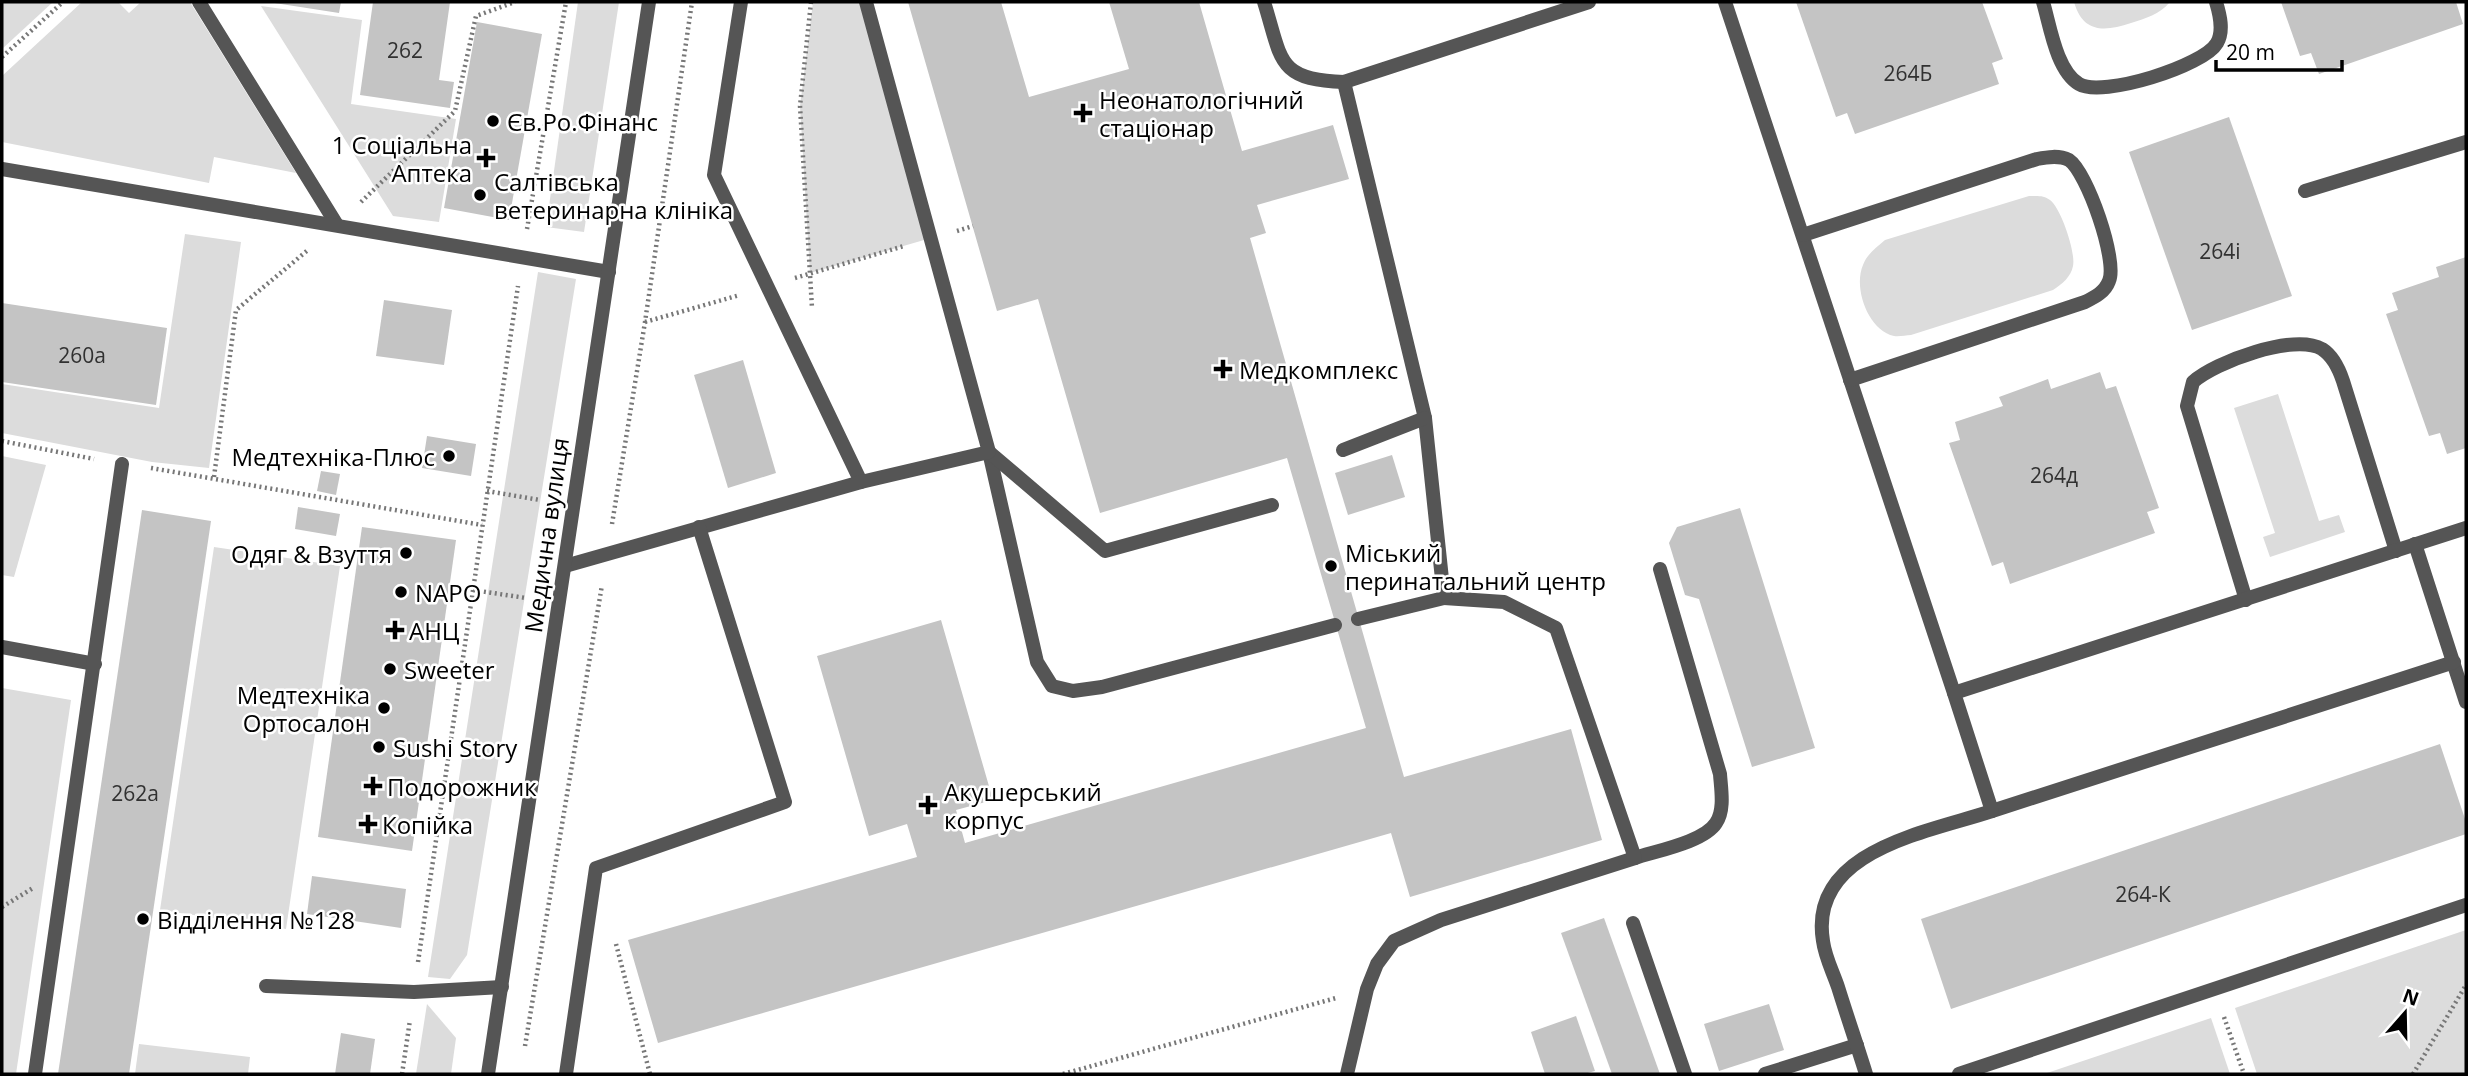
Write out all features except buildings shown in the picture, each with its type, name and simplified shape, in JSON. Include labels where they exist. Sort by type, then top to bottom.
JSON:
[{"type":"street","points":[[199,2],[337,225]]},
{"type":"street","name":"Медична вулиця","points":[[488,1074],[649,2]]},
{"type":"street","points":[[741,2],[714,176],[861,482]]},
{"type":"street","points":[[866,2],[989,452],[1037,662],[1052,686],[1073,691],[1101,687],[1335,625]]},
{"type":"street","points":[[1264,2],[1278,47],[1290,70],[1300,77],[1316,81],[1344,82],[1589,2]]},
{"type":"street","points":[[1725,2],[1992,811]]},
{"type":"street","points":[[2043,2],[2067,71],[2078,84],[2098,88],[2114,87],[2187,65],[2210,52],[2216,44],[2221,26],[2216,2]]},
{"type":"street","points":[[1344,82],[1424,418],[1444,597]]},
{"type":"street","points":[[2305,191],[2466,142]]},
{"type":"street","points":[[1803,235],[2053,156],[2067,159],[2079,170],[2109,252],[2112,268],[2109,282],[2100,294],[2085,302],[1850,380]]},
{"type":"street","points":[[2,169],[608,272]]},
{"type":"street","points":[[2246,600],[2187,406],[2193,382],[2216,366],[2288,344],[2314,346],[2329,356],[2343,381],[2396,551]]},
{"type":"street","points":[[1343,450],[1424,418]]},
{"type":"street","points":[[565,566],[861,482],[989,452]]},
{"type":"street","points":[[989,452],[1105,551],[1272,505]]},
{"type":"street","points":[[35,1074],[122,464]]},
{"type":"street","points":[[566,1074],[596,868],[785,802],[699,527]]},
{"type":"street","points":[[1954,693],[2466,528]]},
{"type":"street","points":[[2416,544],[2466,702]]},
{"type":"street","points":[[1347,1074],[1367,989],[1377,964],[1394,942],[1415,929],[1697,838],[1716,823],[1722,802],[1720,774],[1660,569]]},
{"type":"street","points":[[1358,619],[1444,597],[1504,602],[1556,628],[1635,858]]},
{"type":"street","points":[[2,648],[95,664]]},
{"type":"street","points":[[1866,1074],[1823,943],[1823,916],[1830,890],[1847,868],[1876,849],[2454,663]]},
{"type":"street","points":[[1959,1074],[2466,905]]},
{"type":"street","points":[[1633,923],[1685,1074]]},
{"type":"street","points":[[266,986],[414,992],[502,987]]},
{"type":"street","points":[[1765,1074],[1857,1045]]},
{"type":"path","points":[[2,57],[63,2]]},
{"type":"path","points":[[214,477],[236,310],[337,225],[455,111],[477,16],[515,2]]},
{"type":"path","points":[[401,1074],[522,256],[566,2]]},
{"type":"path","points":[[811,2],[800,106],[812,314]]},
{"type":"path","points":[[645,322],[972,226]]},
{"type":"path","points":[[2,441],[482,526]]},
{"type":"path","points":[[487,491],[540,500]]},
{"type":"path","points":[[473,590],[526,598]]},
{"type":"path","points":[[613,933],[650,1074]]},
{"type":"path","points":[[2413,1074],[2466,985]]},
{"type":"path","points":[[1063,1074],[1367,989]]},
{"type":"path","points":[[2215,989],[2244,1074]]},
{"type":"shaded area","points":[[2,2],[53,2],[2,49]]},
{"type":"shaded area","points":[[82,2],[118,2],[129,13],[141,2],[190,2],[296,173],[214,157],[209,183],[2,142],[2,76]]},
{"type":"shaded area","points":[[578,2],[619,2],[584,232],[546,227]]},
{"type":"shaded area","points":[[813,2],[866,2],[931,238],[810,273],[800,106]]},
{"type":"shaded area","points":[[2074,2],[2170,2],[2147,18],[2112,28],[2096,28],[2083,20]]},
{"type":"shaded area","points":[[261,6],[362,20],[351,104],[456,119],[439,222],[393,216]]},
{"type":"shaded area","points":[[2029,196],[2050,200],[2063,221],[2070,242],[2073,266],[2063,283],[2053,290],[1911,335],[1894,336],[1877,326],[1865,307],[1860,285],[1863,265],[1872,251],[1885,240]]},
{"type":"shaded area","points":[[185,234],[241,242],[209,468],[152,462],[2,433],[2,384],[159,408]]},
{"type":"shaded area","points":[[538,272],[576,279],[467,955],[450,979],[428,977]]},
{"type":"shaded area","points":[[2278,394],[2319,521],[2339,515],[2345,532],[2270,557],[2263,537],[2275,533],[2234,408]]},
{"type":"shaded area","points":[[2,456],[46,465],[14,577],[2,575]]},
{"type":"shaded area","points":[[214,547],[340,566],[286,929],[160,910]]},
{"type":"shaded area","points":[[2,688],[71,700],[16,1074],[2,1074]]},
{"type":"shaded area","points":[[2466,930],[2466,1074],[2257,1074],[2235,1008]]},
{"type":"shaded area","points":[[427,1004],[456,1038],[451,1074],[416,1074]]},
{"type":"shaded area","points":[[2211,1018],[2230,1074],[2044,1074]]},
{"type":"shaded area","points":[[139,1044],[250,1057],[248,1074],[135,1074]]},
{"type":"place","name":"Неонатологічний стаціонар","points":[[1083,113]]},
{"type":"place","name":"Єв.Ро.Фінанс","points":[[493,121]]},
{"type":"place","name":"1 Соціальна Аптека","points":[[486,158]]},
{"type":"place","name":"Салтівська ветеринарна клініка","points":[[480,195]]},
{"type":"place","name":"Медкомплекс","points":[[1223,369]]},
{"type":"place","name":"Медтехніка-Плюс","points":[[449,456]]},
{"type":"place","name":"Одяг & Взуття","points":[[406,553]]},
{"type":"place","name":"Міський перинатальний центр","points":[[1331,566]]},
{"type":"place","name":"NAPO","points":[[401,592]]},
{"type":"place","name":"АНЦ","points":[[395,630]]},
{"type":"place","name":"Sweeter","points":[[390,669]]},
{"type":"place","name":"Медтехніка Ортосалон","points":[[384,708]]},
{"type":"place","name":"Sushi Story","points":[[379,747]]},
{"type":"place","name":"Подорожник","points":[[373,786]]},
{"type":"place","name":"Акушерський корпус","points":[[928,805]]},
{"type":"place","name":"Копійка","points":[[368,824]]},
{"type":"place","name":"Відділення №128","points":[[143,919]]}]
